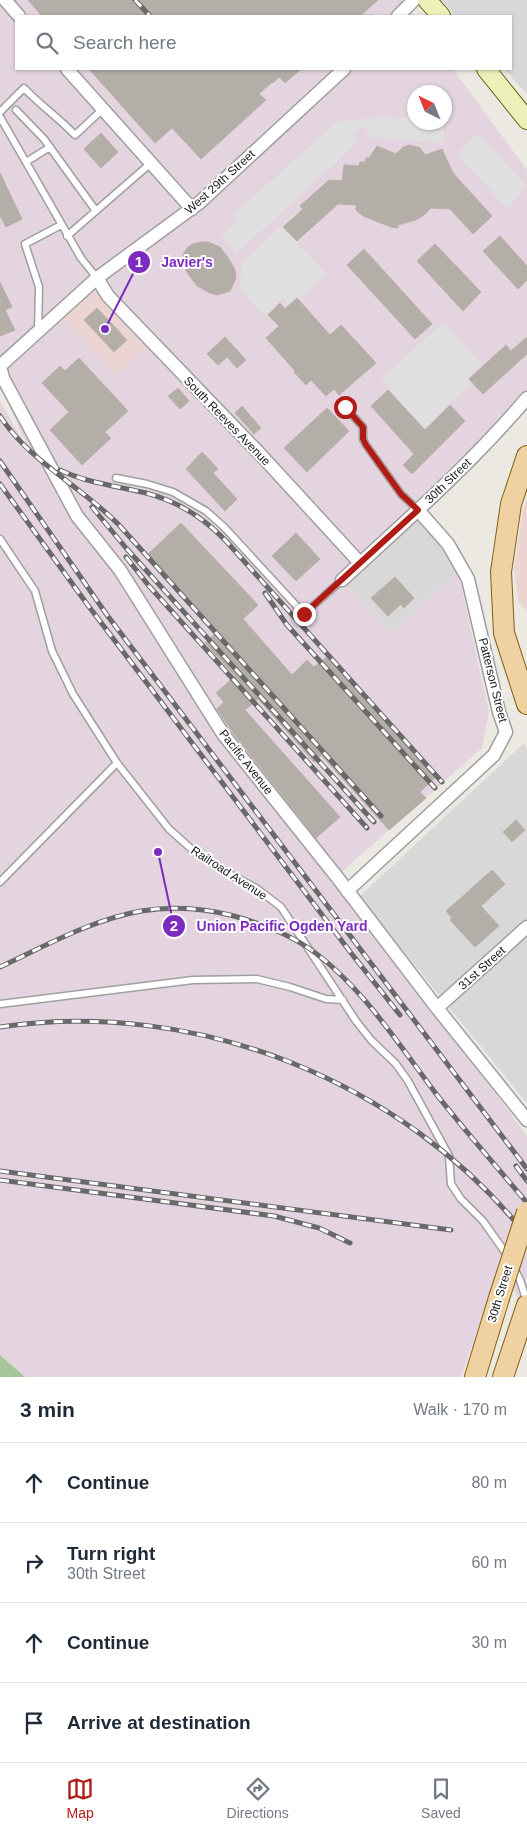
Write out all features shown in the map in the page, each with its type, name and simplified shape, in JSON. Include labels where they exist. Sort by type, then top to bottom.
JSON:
[{"type":"main road","points":[[427,0],[440,15]]},
{"type":"main road","points":[[472,70],[505,91]]},
{"type":"main road","points":[[487,70],[527,120]]},
{"type":"main road","points":[[527,456],[511,504],[501,572],[504,633],[527,704]]},
{"type":"main road","name":"30th Street","points":[[475,1377],[527,1212]]},
{"type":"main road","points":[[503,1377],[527,1304]]},
{"type":"street","points":[[5,0],[18,15]]},
{"type":"street","points":[[399,15],[414,0]]},
{"type":"street","points":[[68,70],[192,208]]},
{"type":"street","name":"West 29th Street","points":[[1,370],[38,332],[97,278],[192,208],[343,70]]},
{"type":"street","name":"South Reeves Avenue","points":[[97,278],[108,296],[260,454],[360,564]]},
{"type":"street","name":"Pacific Avenue","points":[[1,370],[77,516],[120,570],[223,734],[527,1120]]},
{"type":"street","name":"30th Street","points":[[342,580],[418,510],[498,432],[527,398]]},
{"type":"street","name":"Patterson Street","points":[[346,891],[494,755],[506,732],[499,712],[468,579],[448,544],[418,510]]},
{"type":"street","name":"31st Street","points":[[437,1008],[527,927]]},
{"type":"lane","points":[[0,112],[24,88],[75,135],[103,109]]},
{"type":"lane","points":[[16,110],[50,147],[96,211]]},
{"type":"lane","points":[[0,116],[67,236],[97,278]]},
{"type":"lane","points":[[26,162],[50,147]]},
{"type":"lane","points":[[67,236],[152,162]]},
{"type":"lane","points":[[38,332],[39,287],[25,244],[61,225]]},
{"type":"lane","points":[[345,407],[363,427],[363,439],[366,445],[401,494],[418,510]]},
{"type":"lane","points":[[116,478],[147,484],[172,492],[206,511],[224,527],[304,614],[342,580]]},
{"type":"lane","name":"Railroad Avenue","points":[[0,539],[35,591],[52,651],[73,694],[116,763],[169,829],[198,854],[256,888],[281,907],[371,1040],[396,1064],[408,1081],[448,1156],[451,1184],[461,1199],[504,1248],[520,1280],[527,1304]]},
{"type":"lane","points":[[0,882],[116,763]]},
{"type":"lane","points":[[0,1004],[193,980],[257,979],[290,987],[326,999],[343,1000]]},
{"type":"shaded area","points":[[0,0],[402,0],[413,15],[15,15],[15,70],[454,70],[527,170],[527,395],[361,555],[369,564],[346,586],[391,634],[458,571],[489,712],[482,748],[335,878],[527,1136],[527,1321],[502,1261],[461,1377],[25,1377],[0,1355],[0,401],[31,455],[0,384]],"holes":[[[94,288],[148,345],[117,375],[62,317]]]},
{"type":"shaded area","points":[[441,0],[527,0],[527,94],[505,70],[512,70],[512,15],[455,15]]},
{"type":"shaded area","points":[[382,117],[407,118],[407,130],[444,130],[445,143],[367,137],[367,129],[361,127],[355,134],[360,140],[237,253],[221,236],[238,221],[233,215],[337,122]]},
{"type":"shaded area","points":[[478,133],[526,186],[508,209],[457,155]]},
{"type":"shaded area","points":[[297,211],[313,228],[297,243],[326,274],[300,299],[297,295],[289,304],[282,298],[264,316],[240,289],[242,263]]},
{"type":"shaded area","points":[[94,288],[148,345],[117,376],[62,317]]},
{"type":"shaded area","points":[[443,322],[482,365],[467,379],[471,384],[424,428],[381,380]]},
{"type":"shaded area","points":[[527,499],[527,611],[518,601],[514,568],[523,510]]},
{"type":"shaded area","points":[[416,518],[436,539],[458,571],[391,634],[346,586]]},
{"type":"shaded area","points":[[524,743],[527,750],[527,1103],[359,897]]},
{"type":"green space","points":[[0,1355],[25,1377],[0,1377]]},
{"type":"building","points":[[28,0],[378,0],[361,15],[41,15]]},
{"type":"building","points":[[90,70],[300,70],[285,83],[279,77],[272,82],[259,94],[266,100],[201,159],[172,128],[155,143]]},
{"type":"building","points":[[101,133],[118,152],[101,168],[84,149]]},
{"type":"building","points":[[410,145],[420,148],[425,155],[442,149],[453,173],[492,216],[473,234],[450,209],[431,208],[416,220],[398,225],[398,228],[363,216],[356,210],[356,205],[338,204],[297,241],[283,227],[303,209],[300,206],[329,180],[342,181],[344,165],[359,166],[360,162],[365,162],[366,158],[369,158],[377,146],[396,154],[403,147]]},
{"type":"building","points":[[0,173],[22,219],[6,227],[0,216]]},
{"type":"building","points":[[500,236],[527,266],[527,280],[518,289],[483,251]]},
{"type":"building","points":[[201,242],[208,242],[220,247],[229,259],[235,270],[236,278],[230,291],[217,295],[210,293],[197,286],[186,271],[183,254],[188,247]]},
{"type":"building","points":[[435,244],[481,292],[463,311],[417,261]]},
{"type":"building","points":[[364,249],[432,324],[415,339],[347,265]]},
{"type":"building","points":[[0,282],[12,307],[5,310],[15,330],[0,336]]},
{"type":"building","points":[[297,298],[330,335],[341,325],[376,363],[339,395],[334,389],[326,396],[311,380],[306,385],[266,338],[279,326],[268,315],[280,303],[285,309]]},
{"type":"building","points":[[97,308],[127,340],[114,352],[84,320]]},
{"type":"building","points":[[225,337],[246,360],[237,368],[227,357],[218,365],[207,354]]},
{"type":"building","points":[[527,337],[527,354],[483,394],[469,379],[506,345],[511,351]]},
{"type":"building","points":[[79,358],[128,411],[105,432],[111,438],[82,465],[50,430],[69,412],[42,383],[60,366],[65,371]]},
{"type":"building","points":[[178,388],[189,401],[180,409],[168,396]]},
{"type":"building","points":[[388,390],[425,430],[450,405],[465,421],[412,474],[403,465],[414,454],[371,406]]},
{"type":"building","points":[[242,406],[261,428],[254,434],[235,413]]},
{"type":"building","points":[[327,408],[349,431],[307,472],[284,448]]},
{"type":"building","points":[[202,452],[218,469],[213,473],[237,499],[225,511],[186,469]]},
{"type":"building","points":[[181,523],[258,605],[243,619],[292,675],[307,660],[314,667],[328,656],[437,776],[420,792],[426,798],[389,830],[321,755],[314,762],[258,699],[245,710],[340,817],[316,838],[230,729],[217,709],[224,702],[216,693],[235,676],[205,643],[216,633],[147,555]]},
{"type":"building","points":[[296,533],[320,559],[296,581],[272,556]]},
{"type":"building","points":[[395,577],[414,598],[404,608],[401,604],[388,616],[371,598]]},
{"type":"building","points":[[516,820],[525,830],[512,842],[503,832]]},
{"type":"building","points":[[492,870],[505,884],[481,906],[499,926],[475,947],[450,920],[452,918],[446,911]]},
{"type":"railway","points":[[135,0],[149,15]]},
{"type":"railway","points":[[0,416],[26,447],[119,525],[381,816]]},
{"type":"railway","points":[[0,461],[107,615],[527,1169]]},
{"type":"railway","points":[[60,470],[91,481],[157,496],[189,511],[209,525],[226,541],[442,782]]},
{"type":"railway","points":[[0,484],[87,604],[400,1015]]},
{"type":"railway","points":[[92,507],[126,548],[374,822]]},
{"type":"railway","points":[[126,557],[149,586],[367,828]]},
{"type":"railway","points":[[265,593],[287,625],[435,788]]},
{"type":"railway","points":[[0,967],[86,927],[122,915],[153,909],[176,908],[223,913],[263,925],[281,933],[307,947],[344,978],[361,996],[448,1109],[527,1203]]},
{"type":"railway","points":[[0,1027],[74,1021],[148,1026],[220,1040],[291,1062],[358,1094],[420,1134],[477,1181],[527,1236]]},
{"type":"railway","points":[[516,1166],[527,1181]]},
{"type":"railway","points":[[0,1171],[451,1230]]},
{"type":"railway","points":[[0,1180],[274,1216],[319,1228],[350,1243]]},
{"type":"place","name":"Javier's","points":[[105,329]]},
{"type":"place","name":"Union Pacific Ogden Yard","points":[[158,852]]},
{"type":"route","points":[[304,614],[418,510],[401,494],[366,445],[363,439],[363,427],[345,407]]}]
